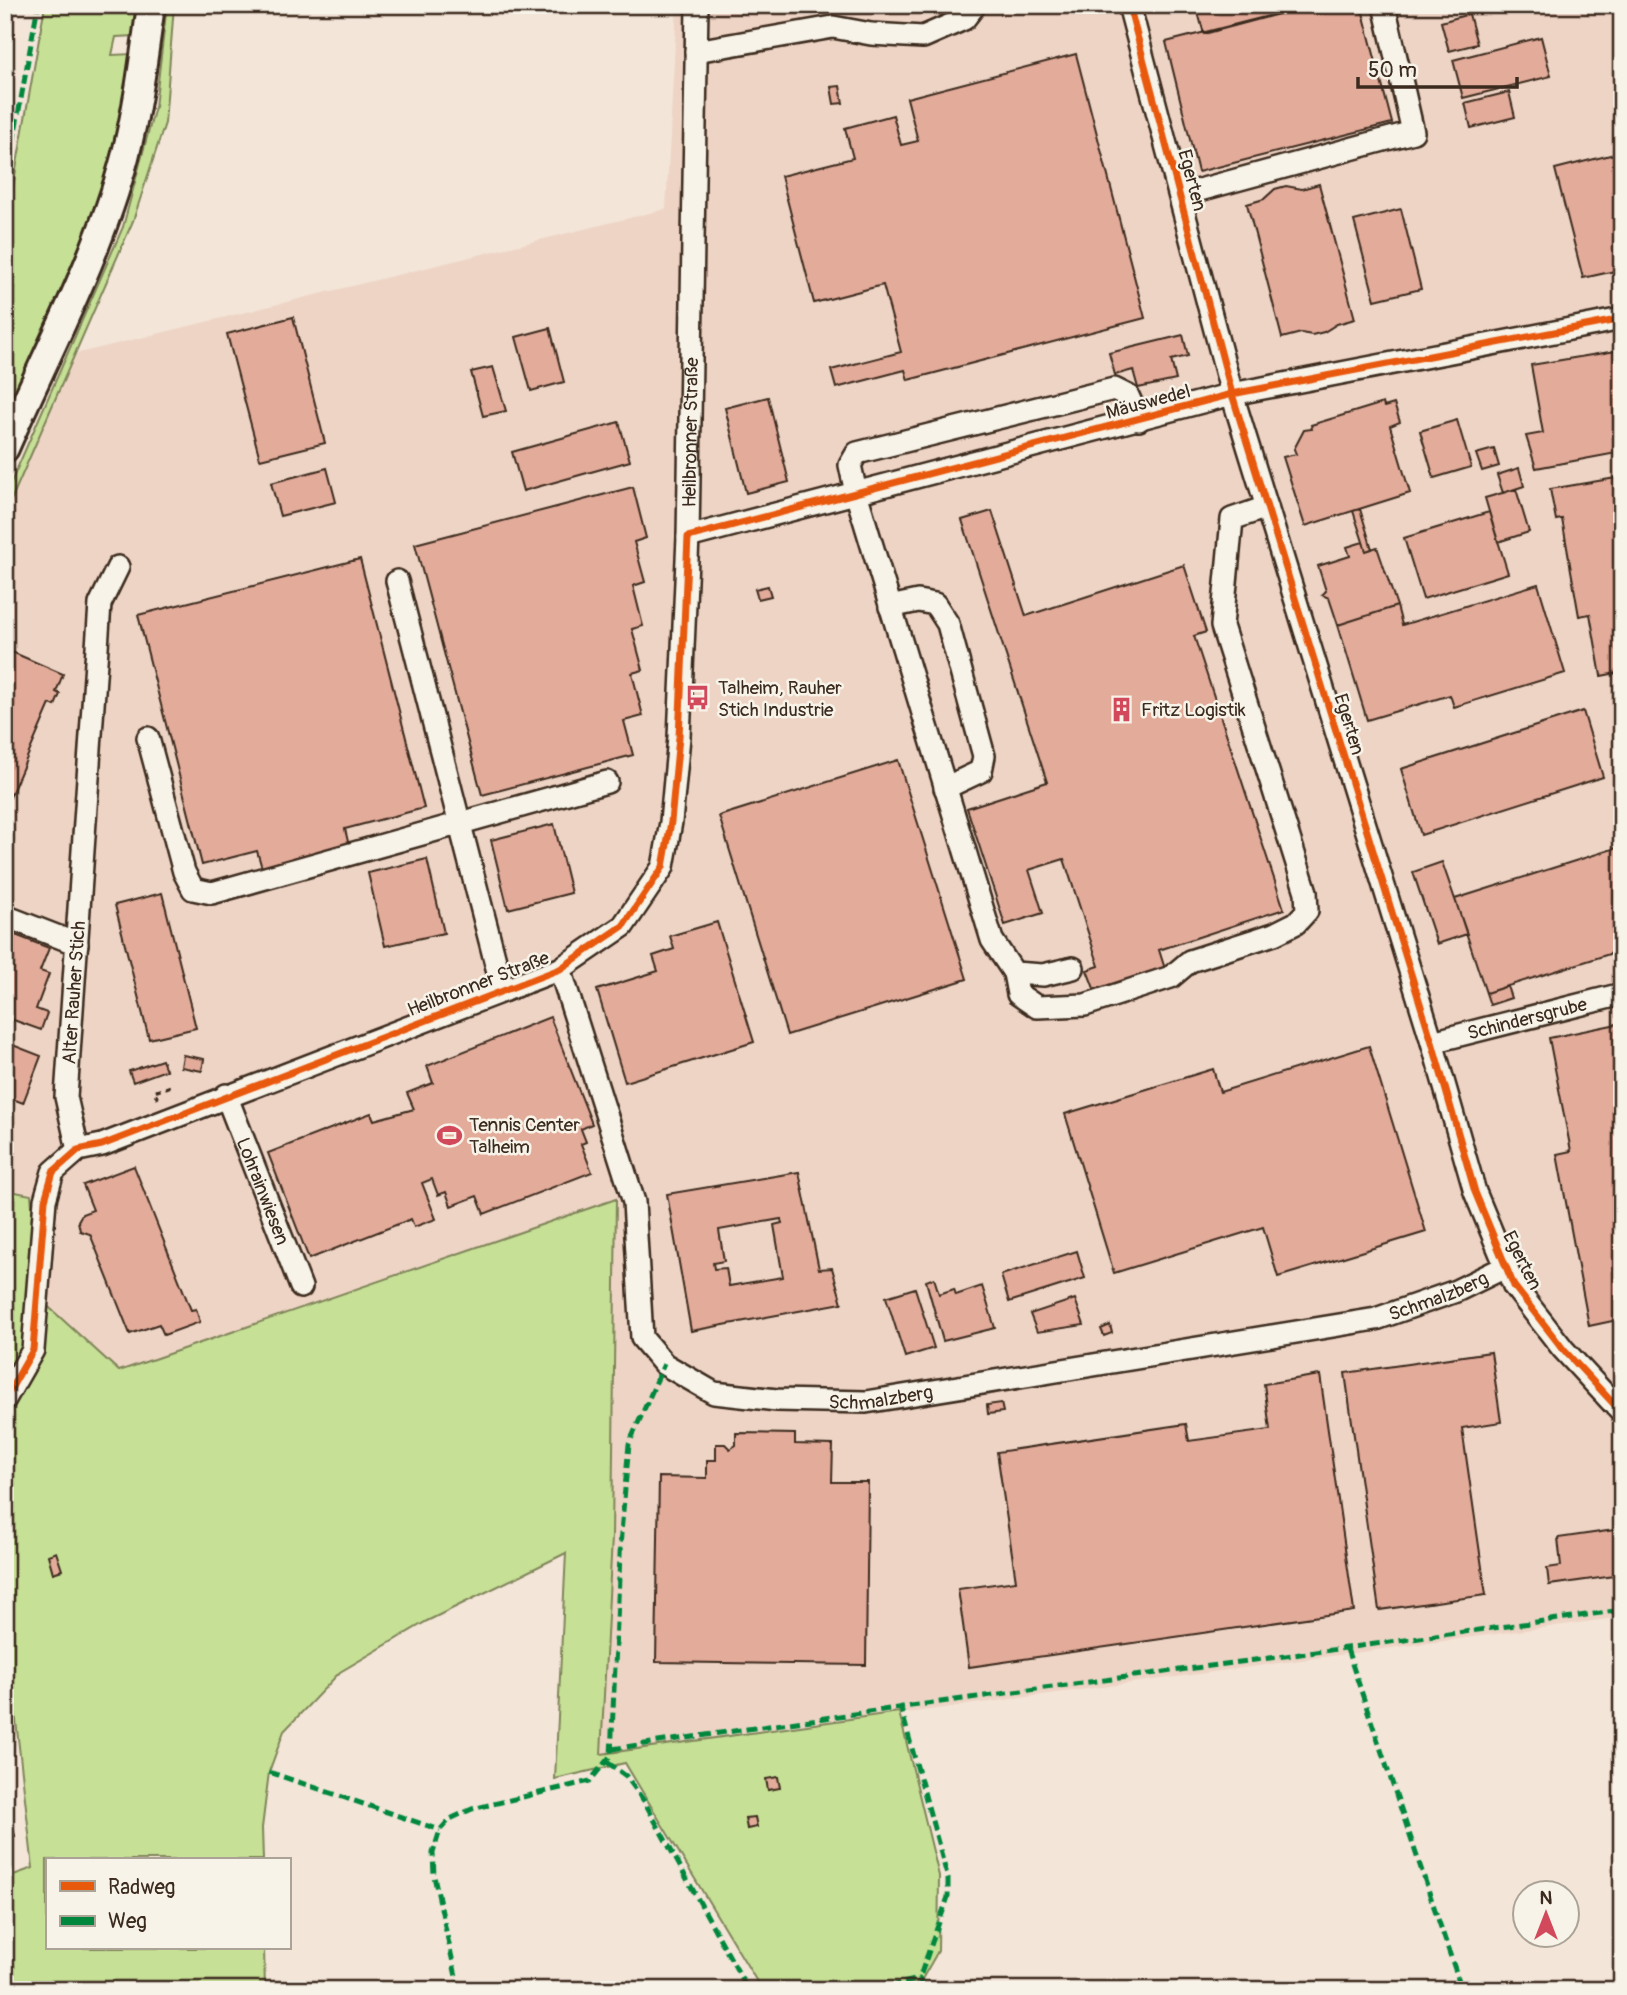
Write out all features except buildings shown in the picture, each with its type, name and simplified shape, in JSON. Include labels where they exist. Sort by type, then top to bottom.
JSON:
[{"type":"main road","points":[[5,448],[93,247],[124,160],[135,112],[151,5]]},
{"type":"street","name":"Heilbronner Straße","points":[[78,1150],[102,1145],[559,969],[623,926],[663,867],[671,822],[678,737],[688,537],[697,5]]},
{"type":"street","points":[[696,51],[832,27],[871,34],[923,37],[964,19],[975,5]]},
{"type":"street","name":"Egerten","points":[[1129,5],[1232,394],[1432,1042],[1475,1192],[1514,1286],[1563,1349],[1622,1413]]},
{"type":"street","points":[[1181,195],[1413,132],[1384,5]]},
{"type":"street","name":"Mäuswedel","points":[[688,537],[1232,394],[1622,319]]},
{"type":"street","points":[[1139,420],[1128,396],[1114,389],[857,453],[850,465],[856,494],[992,940],[1014,973],[1018,994],[1037,1007],[1084,1005],[1171,977],[1190,961],[1274,934],[1296,923],[1307,911],[1306,892],[1222,626],[1232,519],[1267,507]]},
{"type":"street","name":"Alter Rauher Stich","points":[[78,1150],[66,1097],[100,604],[118,567]]},
{"type":"street","points":[[397,581],[503,991]]},
{"type":"street","points":[[890,607],[918,601],[934,604],[948,624],[984,756],[981,771],[946,788]]},
{"type":"street","points":[[148,738],[184,872],[193,889],[212,894],[607,782]]},
{"type":"street","points":[[5,916],[77,943]]},
{"type":"street","points":[[1014,973],[1043,975],[1073,968]]},
{"type":"street","name":"Schmalzberg","points":[[559,969],[634,1202],[642,1338],[664,1364],[714,1393],[777,1400],[866,1402],[893,1398],[1376,1320],[1456,1291],[1505,1267]]},
{"type":"street","name":"Schindersgrube","points":[[1432,1042],[1622,994]]},
{"type":"street","name":"Lohrainwiesen","points":[[226,1095],[301,1287]]},
{"type":"street","points":[[5,1399],[33,1350],[45,1200],[53,1172],[78,1150]]},
{"type":"shaded area","points":[[677,5],[1622,5],[1622,1617],[601,1754],[612,1537],[616,1199],[119,1371],[40,1299],[5,1190],[5,514],[75,354],[666,209]]},
{"type":"green space","points":[[45,5],[138,5],[135,36],[116,37],[112,55],[133,54],[115,156],[95,215],[5,421],[5,232]]},
{"type":"green space","points":[[167,5],[174,5],[165,123],[133,221],[5,514],[5,496],[123,227],[155,107]]},
{"type":"green space","points":[[5,1190],[31,1195],[37,1259],[30,1349],[5,1393]]},
{"type":"green space","points":[[616,1199],[612,1537],[601,1754],[899,1712],[939,1876],[938,1951],[921,1981],[891,1990],[762,1990],[625,1763],[555,1779],[566,1553],[427,1621],[340,1672],[284,1731],[269,1772],[262,1828],[263,1858],[46,1858],[46,1950],[264,1950],[265,1990],[5,1990],[5,1878],[33,1868],[5,1625],[5,1402],[40,1299],[119,1371]]},
{"type":"marked path","points":[[5,187],[38,5]]},
{"type":"marked path","points":[[459,1990],[434,1876],[433,1853],[440,1830],[450,1819],[472,1809],[590,1781],[611,1755],[621,1533],[629,1444],[664,1364]]},
{"type":"marked path","points":[[612,1749],[1622,1610]]},
{"type":"marked path","points":[[1347,1649],[1462,1990]]},
{"type":"marked path","points":[[900,1705],[948,1879],[948,1897],[919,1979]]},
{"type":"marked path","points":[[607,1762],[626,1776],[644,1801],[748,1990]]},
{"type":"marked path","points":[[269,1772],[440,1830]]},
{"type":"marked path","points":[[875,1990],[919,1979],[925,1990]]},
{"type":"cycle path","points":[[1129,5],[1232,394],[1432,1042],[1475,1192],[1514,1286],[1563,1349],[1622,1413]]},
{"type":"cycle path","points":[[5,1399],[33,1350],[45,1200],[53,1172],[78,1150],[102,1145],[560,969],[623,926],[663,867],[671,822],[679,737],[688,537],[1232,394],[1622,319]]},
{"type":"place","name":"Talheim, Rauher Stich Industrie","points":[[698,698]]},
{"type":"place","name":"Fritz Logistik","points":[[1121,709]]},
{"type":"place","name":"Tennis Center Talheim","points":[[449,1135]]}]
